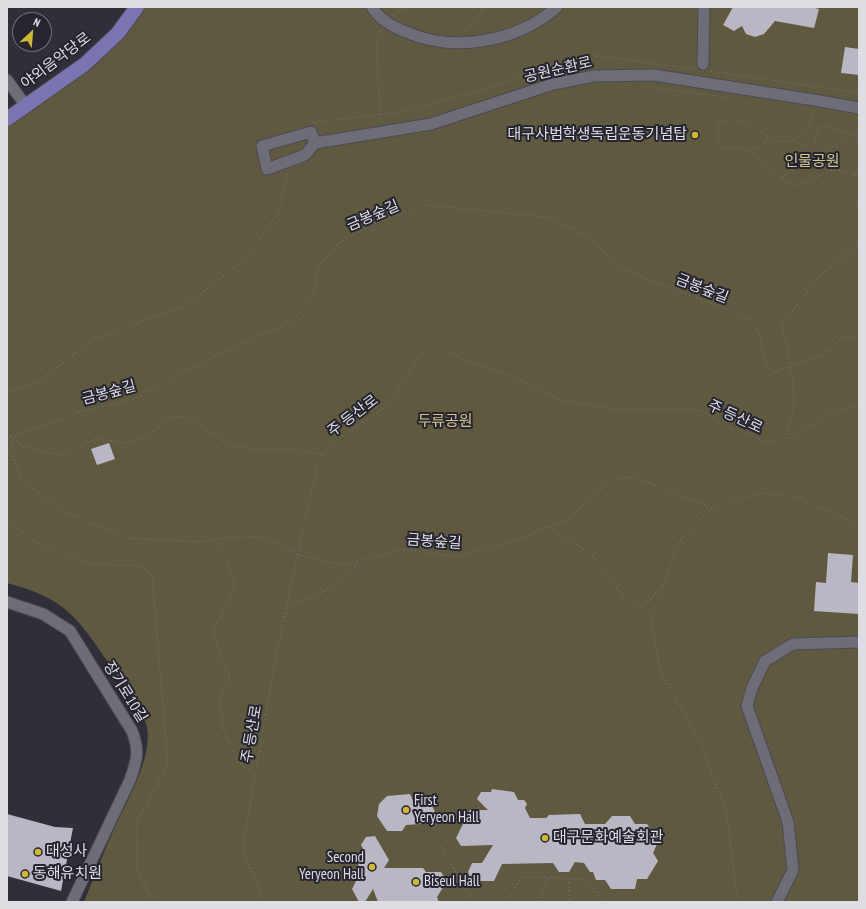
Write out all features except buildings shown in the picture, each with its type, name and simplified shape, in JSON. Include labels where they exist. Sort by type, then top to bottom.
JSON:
[{"type":"main road","name":"야외음악당로","points":[[7,119],[84,64],[118,33],[137,7]]},
{"type":"street","points":[[372,7],[376,13],[394,27],[421,39],[450,43],[476,42],[525,29],[557,7]]},
{"type":"street","points":[[703,64],[704,7]]},
{"type":"street","name":"공원순환로","points":[[315,143],[431,124],[552,84],[594,76],[654,76],[859,108]]},
{"type":"street","points":[[7,80],[26,106]]},
{"type":"street","points":[[311,132],[315,143],[305,155],[268,169],[262,146],[311,132]]},
{"type":"street","name":"장기로10길","points":[[7,602],[43,614],[70,631],[132,731],[138,746],[135,764],[130,780],[72,902]]},
{"type":"street","points":[[777,902],[793,870],[788,822],[747,706],[752,688],[765,661],[793,644],[859,642]]},
{"type":"path","points":[[382,129],[376,46],[384,19],[409,7]]},
{"type":"path","points":[[479,7],[483,11]]},
{"type":"path","points":[[460,35],[487,7]]},
{"type":"path","points":[[634,85],[735,98]]},
{"type":"path","points":[[812,110],[811,123],[793,140],[780,142],[768,138],[751,126],[738,120],[717,123],[719,145],[722,150],[744,148],[757,154],[776,175],[791,183],[801,184],[830,171],[844,171],[859,177]]},
{"type":"path","points":[[793,140],[807,147],[814,145],[819,127],[826,126],[851,135],[859,136]]},
{"type":"path","points":[[783,178],[803,160],[819,156],[824,150],[841,144],[851,135]]},
{"type":"path","points":[[750,151],[764,144],[768,138]]},
{"type":"path","points":[[854,175],[859,167]]},
{"type":"path","points":[[7,393],[41,380],[92,340],[188,304],[245,259],[276,215],[286,186],[287,171]]},
{"type":"path","name":"금봉숲길","points":[[712,508],[634,478],[612,479],[567,519],[528,536],[459,557],[403,549],[344,565],[298,555],[269,538],[240,536],[197,542],[127,538],[65,512],[21,480],[10,450],[12,437],[76,413],[137,398],[216,355],[293,321],[312,299],[319,265],[339,243],[355,233],[382,220],[428,205],[546,217],[584,234],[619,266],[643,278],[722,307],[748,319],[759,333],[766,367],[774,373],[792,368],[826,353],[843,338],[859,337]]},
{"type":"path","points":[[790,438],[788,426],[794,407],[792,368],[782,324],[817,279],[859,243]]},
{"type":"path","name":"주 등산로","points":[[264,902],[243,848],[276,655],[317,465],[330,446],[384,408],[422,352],[447,352],[524,382],[561,400],[622,410],[700,410],[726,426],[769,443],[790,438],[838,410],[859,406]]},
{"type":"path","points":[[7,434],[24,446],[59,455],[96,439],[131,443],[155,430],[172,416],[186,417],[230,445],[256,450],[287,449],[324,455]]},
{"type":"path","points":[[735,902],[737,898],[727,816],[702,744],[661,673],[652,625],[653,613],[681,539],[712,508],[758,493],[796,497],[859,526]]},
{"type":"path","points":[[7,520],[36,543],[92,564],[143,566],[152,576],[168,765],[136,823],[137,871],[154,902]]},
{"type":"path","points":[[549,527],[590,554],[607,573],[624,598],[638,607],[651,599],[664,583]]},
{"type":"path","points":[[208,541],[225,556],[236,587],[213,631],[222,661],[230,677],[220,698],[223,729],[238,762],[256,775]]},
{"type":"path","points":[[284,618],[293,605],[313,597],[341,582],[360,561]]},
{"type":"path","points":[[442,847],[473,902]]},
{"type":"path","points":[[507,902],[521,877],[550,877],[589,880],[603,902]]},
{"type":"path","points":[[537,902],[550,877]]},
{"type":"path","points":[[569,878],[569,902]]},
{"type":"green space","name":"두류공원","points":[[144,7],[859,7],[859,902],[84,902],[107,845],[143,765],[148,739],[147,727],[140,710],[128,690],[83,627],[52,600],[25,588],[7,583],[7,124]]},
{"type":"place","name":"대구사범학생독립운동기념탑","points":[[695,135]]},
{"type":"place","name":"First Yeryeon Hall","points":[[406,810]]},
{"type":"place","name":"대구문화예술회관","points":[[545,838]]},
{"type":"place","name":"대성사","points":[[38,852]]},
{"type":"place","name":"Second Yeryeon Hall","points":[[372,867]]},
{"type":"place","name":"동해유치원","points":[[25,874]]},
{"type":"place","name":"Biseul Hall","points":[[416,882]]},
{"type":"park label","name":"인물공원","points":[[812,162]]}]
